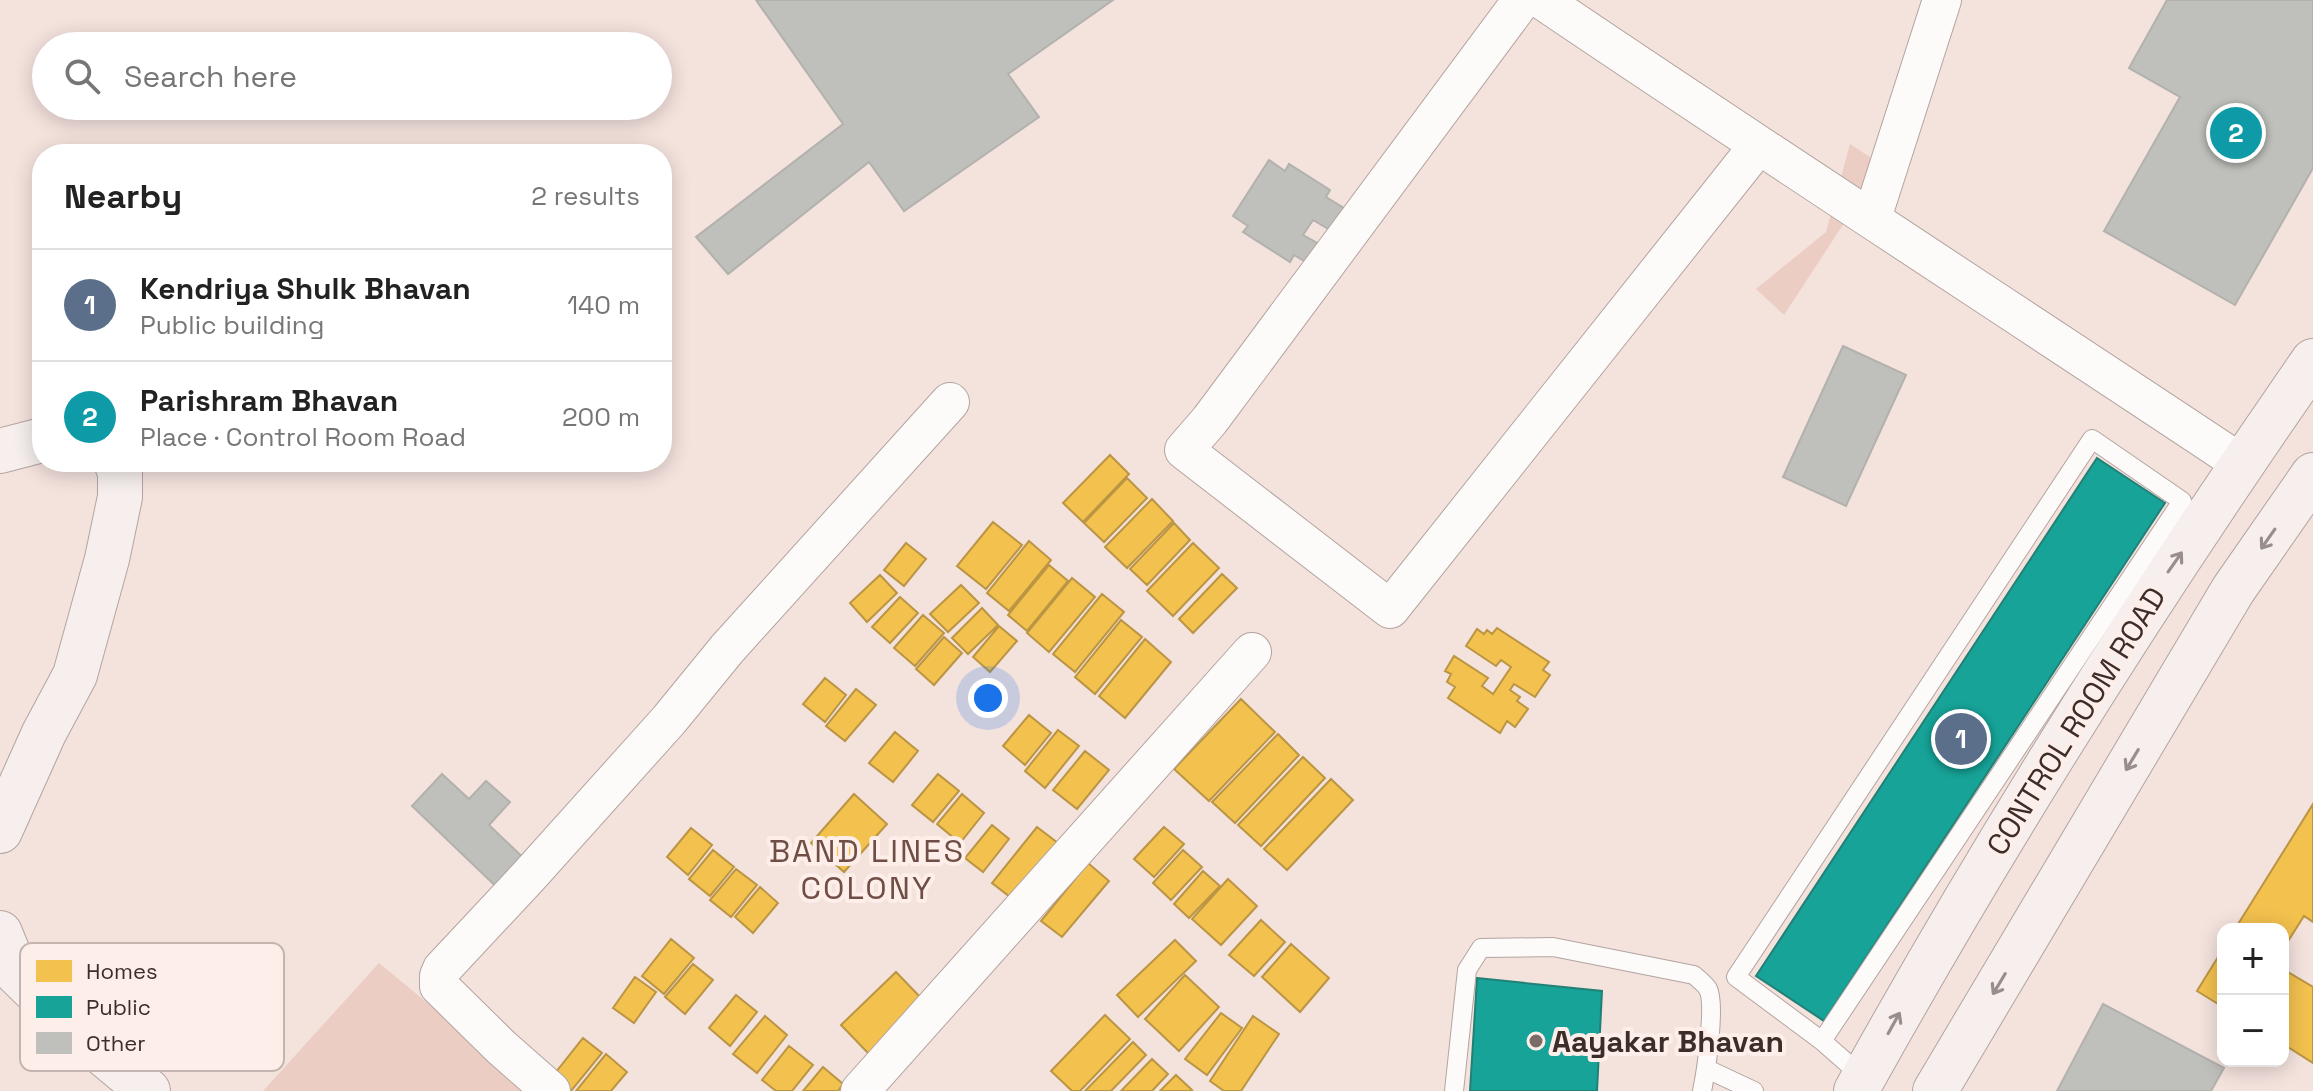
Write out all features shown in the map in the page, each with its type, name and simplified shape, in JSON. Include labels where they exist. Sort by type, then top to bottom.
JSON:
[{"type":"main road","name":"CONTROL ROOM ROAD","points":[[1858,1079],[1938,943],[2164,578],[2195,510],[2242,464],[2313,361]]},
{"type":"main road","points":[[0,451],[32,443]]},
{"type":"main road","points":[[0,831],[44,733],[75,675],[107,559],[120,497],[120,472]]},
{"type":"main road","points":[[1935,1091],[2233,590],[2310,487]]},
{"type":"main road","points":[[0,933],[20,976]]},
{"type":"main road","points":[[124,1071],[148,1091]]},
{"type":"street","points":[[1522,0],[1210,420],[1184,450],[1390,609],[1758,146]]},
{"type":"street","points":[[1542,0],[2242,464]]},
{"type":"street","points":[[1872,218],[1942,0]]},
{"type":"street","points":[[551,1091],[439,986],[442,969],[669,720],[727,649],[950,402]]},
{"type":"street","points":[[860,1091],[1252,652]]},
{"type":"lane","points":[[1822,1041],[2195,510],[2092,439],[1736,977],[1822,1041],[1858,1079]]},
{"type":"lane","points":[[1454,1091],[1467,970],[1481,948],[1553,947],[1694,975],[1708,988],[1711,1002],[1707,1069],[1702,1091]]},
{"type":"lane","points":[[1707,1069],[1754,1091]]},
{"type":"shaded area","points":[[1850,144],[1882,165],[1784,315],[1756,289],[1826,232]]},
{"type":"shaded area","points":[[379,963],[534,1091],[263,1091]]},
{"type":"building: Homes","points":[[1110,455],[1129,474],[1083,522],[1063,503]]},
{"type":"building: Homes","points":[[1127,478],[1147,498],[1104,542],[1084,523]]},
{"type":"building: Homes","points":[[1152,499],[1173,521],[1127,568],[1105,547]]},
{"type":"building: Homes","points":[[993,522],[1022,545],[986,589],[957,566]]},
{"type":"building: Homes","points":[[1174,523],[1190,540],[1147,585],[1130,569]]},
{"type":"building: Homes","points":[[1029,541],[1051,560],[1009,611],[987,593]]},
{"type":"building: Homes","points":[[906,543],[926,559],[904,586],[884,570]]},
{"type":"building: Homes","points":[[1193,543],[1219,568],[1173,616],[1147,591]]},
{"type":"building: Homes","points":[[1049,565],[1068,581],[1027,631],[1008,615]]},
{"type":"building: Homes","points":[[1222,574],[1237,588],[1193,633],[1179,619]]},
{"type":"building: Homes","points":[[880,575],[897,593],[867,622],[850,603]]},
{"type":"building: Homes","points":[[1072,578],[1095,597],[1049,652],[1027,633]]},
{"type":"building: Homes","points":[[961,585],[979,603],[948,632],[930,614]]},
{"type":"building: Homes","points":[[1102,594],[1124,612],[1075,672],[1053,654]]},
{"type":"building: Homes","points":[[900,597],[918,613],[890,643],[872,627]]},
{"type":"building: Homes","points":[[982,608],[998,625],[968,654],[952,638]]},
{"type":"building: Homes","points":[[923,615],[944,633],[915,666],[894,648]]},
{"type":"building: Homes","points":[[1121,620],[1142,637],[1095,694],[1075,677]]},
{"type":"building: Homes","points":[[999,626],[1017,641],[990,672],[973,657]]},
{"type":"building: Homes","points":[[1497,628],[1549,662],[1543,670],[1550,675],[1535,697],[1514,684],[1510,690],[1520,697],[1517,701],[1528,709],[1515,727],[1507,721],[1500,733],[1448,698],[1455,687],[1447,682],[1451,674],[1445,671],[1454,656],[1488,678],[1482,686],[1493,694],[1511,667],[1501,660],[1496,666],[1466,646],[1477,629],[1484,634],[1487,630],[1492,634]]},
{"type":"building: Homes","points":[[944,637],[962,653],[934,685],[916,669]]},
{"type":"building: Homes","points":[[1145,639],[1171,662],[1125,718],[1099,696]]},
{"type":"building: Homes","points":[[825,678],[846,695],[825,722],[803,704]]},
{"type":"building: Homes","points":[[856,689],[876,705],[845,741],[826,726]]},
{"type":"building: Homes","points":[[1241,699],[1275,732],[1209,801],[1174,769]]},
{"type":"building: Homes","points":[[1029,715],[1051,733],[1025,765],[1003,746]]},
{"type":"building: Homes","points":[[1058,730],[1079,746],[1045,788],[1025,771]]},
{"type":"building: Homes","points":[[895,732],[918,751],[893,782],[869,763]]},
{"type":"building: Homes","points":[[1278,734],[1299,755],[1235,823],[1212,802]]},
{"type":"building: Homes","points":[[1085,751],[1109,770],[1077,809],[1053,790]]},
{"type":"building: Homes","points":[[1303,757],[1325,778],[1261,846],[1238,825]]},
{"type":"building: Homes","points":[[938,774],[959,791],[933,822],[912,805]]},
{"type":"building: Homes","points":[[1331,779],[1353,800],[1287,870],[1264,849]]},
{"type":"building: Homes","points":[[854,794],[887,824],[844,872],[811,843]]},
{"type":"building: Homes","points":[[962,794],[984,813],[960,843],[937,824]]},
{"type":"building: Homes","points":[[2313,804],[2313,922],[2304,916],[2289,940],[2289,923],[2239,923]]},
{"type":"building: Homes","points":[[992,825],[1009,839],[983,872],[965,858]]},
{"type":"building: Homes","points":[[1037,827],[1067,850],[1023,907],[992,883]]},
{"type":"building: Homes","points":[[1164,827],[1184,844],[1154,877],[1134,859]]},
{"type":"building: Homes","points":[[691,828],[712,845],[688,875],[667,857]]},
{"type":"building: Homes","points":[[713,850],[734,867],[710,896],[689,879]]},
{"type":"building: Homes","points":[[1183,850],[1202,867],[1171,900],[1153,883]]},
{"type":"building: Homes","points":[[1088,863],[1109,881],[1062,937],[1041,921]]},
{"type":"building: Homes","points":[[736,869],[757,885],[731,917],[710,900]]},
{"type":"building: Homes","points":[[1203,871],[1220,886],[1189,918],[1174,904]]},
{"type":"building: Homes","points":[[1228,879],[1257,906],[1221,945],[1192,919]]},
{"type":"building: Homes","points":[[760,887],[778,903],[753,933],[735,917]]},
{"type":"building: Homes","points":[[1261,920],[1285,942],[1254,976],[1229,955]]},
{"type":"building: Homes","points":[[671,939],[694,958],[664,994],[642,976]]},
{"type":"building: Homes","points":[[1175,940],[1196,961],[1138,1017],[1117,995]]},
{"type":"building: Homes","points":[[1291,944],[1329,978],[1300,1012],[1262,977]]},
{"type":"building: Homes","points":[[2217,959],[2217,1003],[2197,991]]},
{"type":"building: Homes","points":[[693,964],[713,980],[685,1014],[665,997]]},
{"type":"building: Homes","points":[[896,972],[924,1001],[869,1054],[841,1025]]},
{"type":"building: Homes","points":[[2289,973],[2313,987],[2313,1063],[2289,1048]]},
{"type":"building: Homes","points":[[1185,975],[1219,1007],[1179,1051],[1145,1019]]},
{"type":"building: Homes","points":[[635,977],[656,992],[634,1023],[613,1008]]},
{"type":"building: Homes","points":[[736,995],[757,1012],[730,1046],[709,1028]]},
{"type":"building: Homes","points":[[1221,1013],[1242,1028],[1207,1075],[1185,1059]]},
{"type":"building: Homes","points":[[1105,1015],[1130,1039],[1080,1091],[1072,1091],[1051,1071]]},
{"type":"building: Homes","points":[[765,1016],[787,1035],[757,1073],[733,1054]]},
{"type":"building: Homes","points":[[1253,1016],[1279,1034],[1241,1091],[1224,1091],[1210,1081]]},
{"type":"building: Homes","points":[[583,1038],[602,1053],[571,1091],[559,1091],[548,1082]]},
{"type":"building: Homes","points":[[1133,1042],[1146,1055],[1111,1091],[1085,1091]]},
{"type":"building: Homes","points":[[789,1046],[813,1065],[792,1091],[776,1091],[762,1080]]},
{"type":"building: Homes","points":[[606,1054],[627,1072],[611,1091],[576,1091]]},
{"type":"building: Homes","points":[[1152,1059],[1168,1074],[1152,1091],[1121,1091]]},
{"type":"building: Homes","points":[[823,1067],[843,1084],[838,1091],[803,1091]]},
{"type":"building: Homes","points":[[1176,1075],[1192,1090],[1160,1091]]},
{"type":"building: Public","points":[[2097,458],[2165,503],[1824,1021],[1756,976]]},
{"type":"building: Public","name":"Aayakar Bhavan","points":[[1477,978],[1602,991],[1597,1091],[1470,1091]]},
{"type":"building: Other","points":[[756,0],[1113,0],[1008,74],[1039,117],[904,211],[869,162],[728,274],[696,237],[843,124]]},
{"type":"building: Other","points":[[2167,0],[2313,0],[2313,168],[2235,305],[2104,231],[2180,97],[2129,68]]},
{"type":"building: Other","points":[[1269,160],[1285,171],[1289,164],[1330,190],[1326,197],[1344,208],[1330,230],[1313,220],[1303,235],[1321,245],[1309,264],[1294,255],[1290,262],[1243,232],[1248,226],[1233,216]]},
{"type":"building: Other","points":[[1843,346],[1906,375],[1846,506],[1783,477]]},
{"type":"building: Other","points":[[442,774],[469,799],[486,781],[510,802],[489,825],[533,867],[506,896],[412,806]]},
{"type":"building: Other","points":[[2103,1004],[2224,1068],[2211,1091],[2057,1091]]},
{"type":"place","name":"Parishram Bhavan","points":[[2236,133]]},
{"type":"place","name":"Kendriya Shulk Bhavan","points":[[1961,739]]},
{"type":"place","name":"Aayakar Bhavan","points":[[1536,1041]]},
{"type":"district","name":"BAND LINES COLONY","points":[[867,870]]}]
